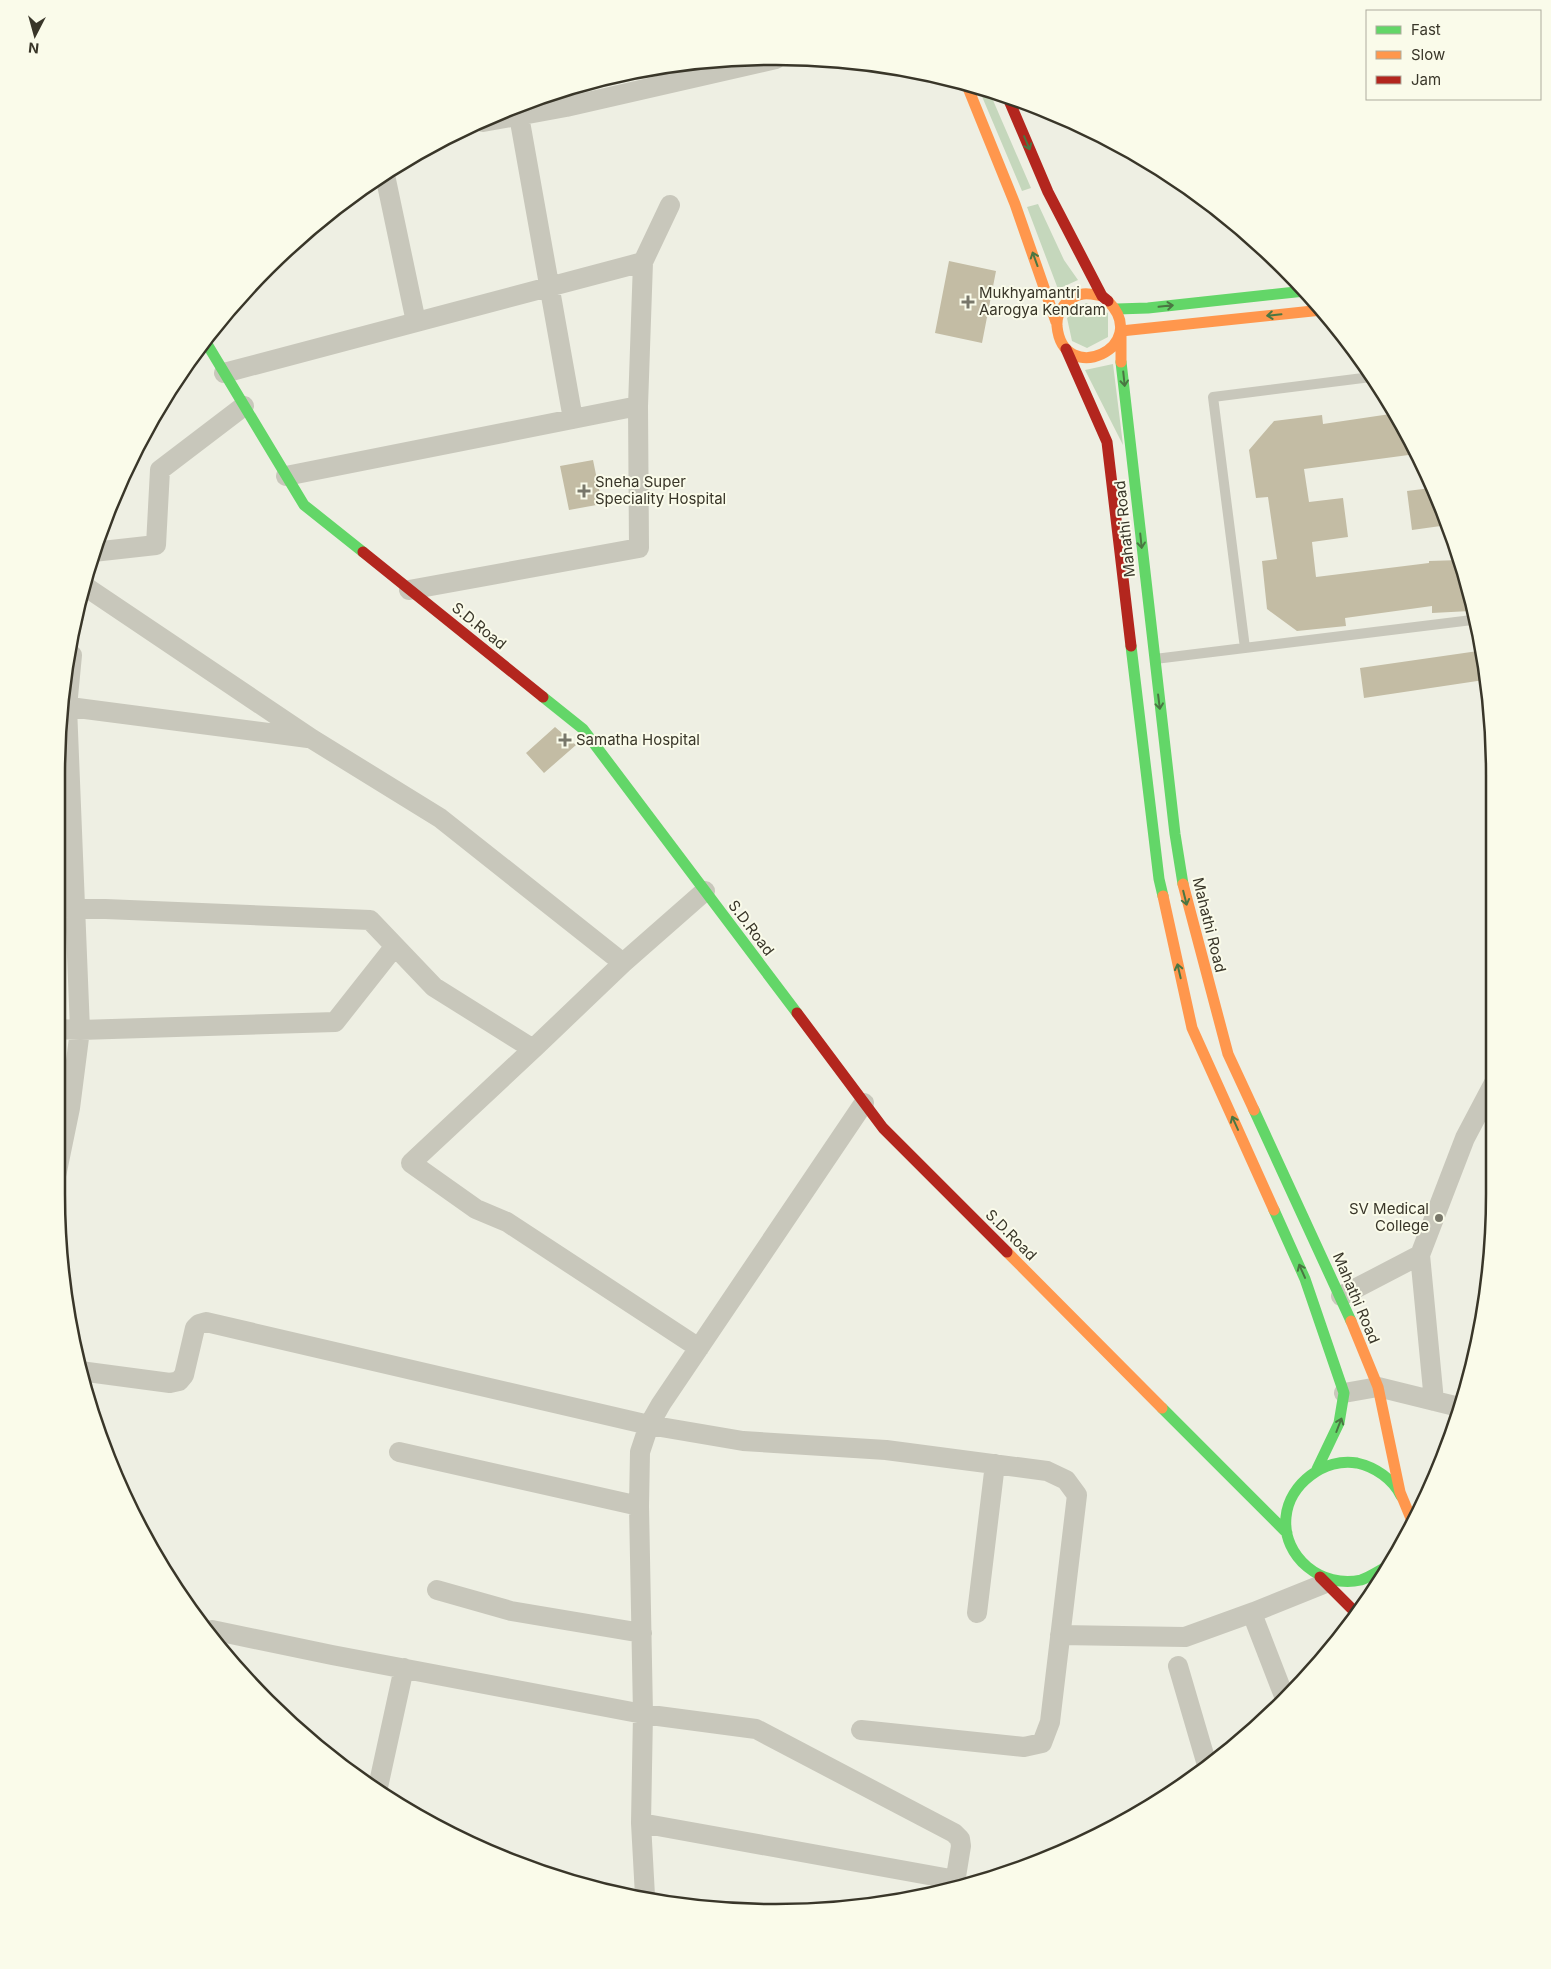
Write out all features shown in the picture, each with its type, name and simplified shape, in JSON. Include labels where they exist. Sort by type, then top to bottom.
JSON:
[{"type":"street","points":[[531,109],[628,84],[728,67]]},
{"type":"street","name":"Mahathi Road","points":[[970,92],[1019,203],[1056,322],[1056,332],[1066,349],[1107,442],[1159,879],[1192,1028],[1305,1279],[1344,1393],[1344,1407],[1340,1424],[1318,1469]]},
{"type":"street","points":[[1011,106],[1044,193],[1102,296]]},
{"type":"street","points":[[527,110],[550,286],[573,419]]},
{"type":"street","points":[[386,182],[416,322]]},
{"type":"street","points":[[409,590],[639,548],[638,406],[643,262],[670,205]]},
{"type":"street","points":[[224,373],[643,262]]},
{"type":"street","points":[[1056,322],[1059,312],[1065,304],[1073,297],[1082,294],[1093,293],[1102,296],[1117,309],[1148,308],[1296,292]]},
{"type":"street","name":"Mahathi Road","points":[[1117,309],[1121,319],[1122,360],[1154,659],[1184,893],[1228,1054],[1340,1296],[1378,1387],[1400,1492]]},
{"type":"street","points":[[1066,349],[1076,356],[1088,359],[1099,357],[1110,351],[1118,342],[1121,331],[1313,311]]},
{"type":"street","name":"S.D.Road","points":[[209,347],[304,505],[583,729],[883,1128],[1287,1533]]},
{"type":"street","points":[[102,551],[156,546],[160,470],[244,406]]},
{"type":"street","points":[[286,476],[638,406]]},
{"type":"street","points":[[90,590],[312,739],[440,818],[624,963]]},
{"type":"street","points":[[69,708],[312,739]]},
{"type":"street","points":[[65,769],[66,907],[80,1030],[65,1100]]},
{"type":"street","points":[[1159,879],[1181,875]]},
{"type":"street","points":[[699,1348],[507,1222],[476,1209],[411,1163],[624,963],[705,891]]},
{"type":"street","points":[[66,907],[370,920],[434,987],[533,1049]]},
{"type":"street","points":[[65,1029],[335,1022],[394,946]]},
{"type":"street","points":[[1434,1401],[1420,1255],[1465,1138],[1486,1098]]},
{"type":"street","points":[[645,1891],[641,1823],[643,1714],[639,1506],[640,1452],[649,1425],[864,1103]]},
{"type":"street","points":[[1340,1296],[1420,1255]]},
{"type":"street","points":[[88,1372],[170,1382],[179,1380],[184,1375],[195,1328],[206,1322],[649,1425],[743,1442],[886,1450],[996,1464],[1047,1471],[1066,1480],[1077,1495],[1050,1722],[1042,1743],[1024,1747],[861,1730]]},
{"type":"street","points":[[1344,1393],[1378,1387],[1453,1406]]},
{"type":"street","points":[[399,1452],[639,1506]]},
{"type":"street","points":[[1351,1608],[1323,1580],[1304,1566],[1293,1551],[1287,1533],[1286,1514],[1292,1496],[1302,1480],[1318,1469],[1336,1463],[1355,1463],[1373,1468],[1389,1479],[1400,1492],[1409,1515]]},
{"type":"street","points":[[977,1613],[996,1464]]},
{"type":"street","points":[[1400,1492],[1406,1512],[1406,1521]]},
{"type":"street","points":[[1060,1635],[1185,1637],[1254,1612],[1323,1580],[1357,1582],[1373,1577]]},
{"type":"street","points":[[437,1590],[511,1611],[642,1633]]},
{"type":"street","points":[[1254,1612],[1253,1620],[1282,1692]]},
{"type":"street","points":[[220,1636],[404,1668],[643,1714],[756,1730],[954,1833],[960,1840],[961,1846],[956,1881]]},
{"type":"street","points":[[1178,1666],[1205,1759]]},
{"type":"street","points":[[379,1783],[404,1668]]},
{"type":"street","points":[[641,1823],[945,1883]]},
{"type":"lane","points":[[1245,648],[1213,397],[1364,379]]},
{"type":"lane","points":[[1154,659],[1468,620]]},
{"type":"green space","points":[[982,96],[993,99],[1031,188],[1022,191]]},
{"type":"green space","points":[[1038,204],[1064,260],[1078,280],[1058,289],[1027,207]]},
{"type":"green space","points":[[1086,303],[1108,313],[1108,337],[1087,348],[1072,341],[1067,318]]},
{"type":"green space","points":[[1113,364],[1123,445],[1085,370]]},
{"type":"building","points":[[949,261],[996,271],[982,343],[935,333]]},
{"type":"building","points":[[1387,414],[1410,455],[1304,469],[1309,502],[1343,498],[1348,537],[1312,542],[1316,577],[1429,563],[1429,561],[1452,560],[1466,611],[1432,613],[1432,606],[1345,618],[1346,626],[1297,631],[1267,609],[1262,561],[1277,559],[1268,497],[1256,498],[1249,450],[1274,421],[1322,415],[1323,424]]},
{"type":"building","points":[[593,460],[602,504],[569,510],[560,466]]},
{"type":"building","points":[[1425,489],[1440,526],[1412,530],[1407,491]]},
{"type":"building","points":[[1475,652],[1480,681],[1364,698],[1360,668]]},
{"type":"building","points":[[555,727],[576,745],[544,773],[526,753]]},
{"type":"traffic: fast","points":[[1117,309],[1148,308],[1296,292]]},
{"type":"traffic: fast","points":[[209,347],[304,505],[363,552]]},
{"type":"traffic: fast","points":[[1121,362],[1175,834],[1183,884]]},
{"type":"traffic: fast","points":[[1131,646],[1159,879],[1163,896]]},
{"type":"traffic: fast","points":[[543,697],[583,729],[797,1013]]},
{"type":"traffic: fast","points":[[1254,1110],[1351,1321]]},
{"type":"traffic: fast","points":[[1274,1210],[1305,1279],[1344,1393],[1339,1423],[1317,1469]]},
{"type":"traffic: fast","points":[[1162,1408],[1287,1533]]},
{"type":"traffic: fast","points":[[1376,1572],[1361,1580],[1346,1582],[1332,1580],[1319,1575],[1307,1567],[1298,1557],[1286,1532],[1286,1517],[1289,1505],[1301,1484],[1311,1475],[1333,1464],[1345,1462],[1370,1467],[1388,1479],[1401,1496]]},
{"type":"traffic: slow","points":[[970,92],[1015,204],[1056,322]]},
{"type":"traffic: slow","points":[[1102,296],[1078,295],[1068,301],[1061,310],[1057,326],[1063,345],[1074,355],[1088,357],[1102,354],[1113,345],[1120,333],[1119,318],[1108,301]]},
{"type":"traffic: slow","points":[[1121,362],[1121,331],[1313,311]]},
{"type":"traffic: slow","points":[[1183,884],[1228,1054],[1254,1110]]},
{"type":"traffic: slow","points":[[1163,896],[1192,1028],[1274,1210]]},
{"type":"traffic: slow","points":[[1007,1252],[1162,1408]]},
{"type":"traffic: slow","points":[[1351,1321],[1378,1387],[1400,1492],[1409,1515]]},
{"type":"traffic: jam","points":[[1011,106],[1048,192],[1102,296],[1108,301]]},
{"type":"traffic: jam","points":[[1066,349],[1107,442],[1131,646]]},
{"type":"traffic: jam","points":[[363,552],[543,697]]},
{"type":"traffic: jam","points":[[797,1013],[883,1128],[1007,1252]]},
{"type":"traffic: jam","points":[[1320,1577],[1351,1608]]},
{"type":"place","name":"Mukhyamantri Aarogya Kendram","points":[[968,302]]},
{"type":"place","name":"Sneha Super Speciality Hospital","points":[[584,491]]},
{"type":"place","name":"Samatha Hospital","points":[[565,740]]},
{"type":"place","name":"SV Medical College","points":[[1439,1218]]}]
